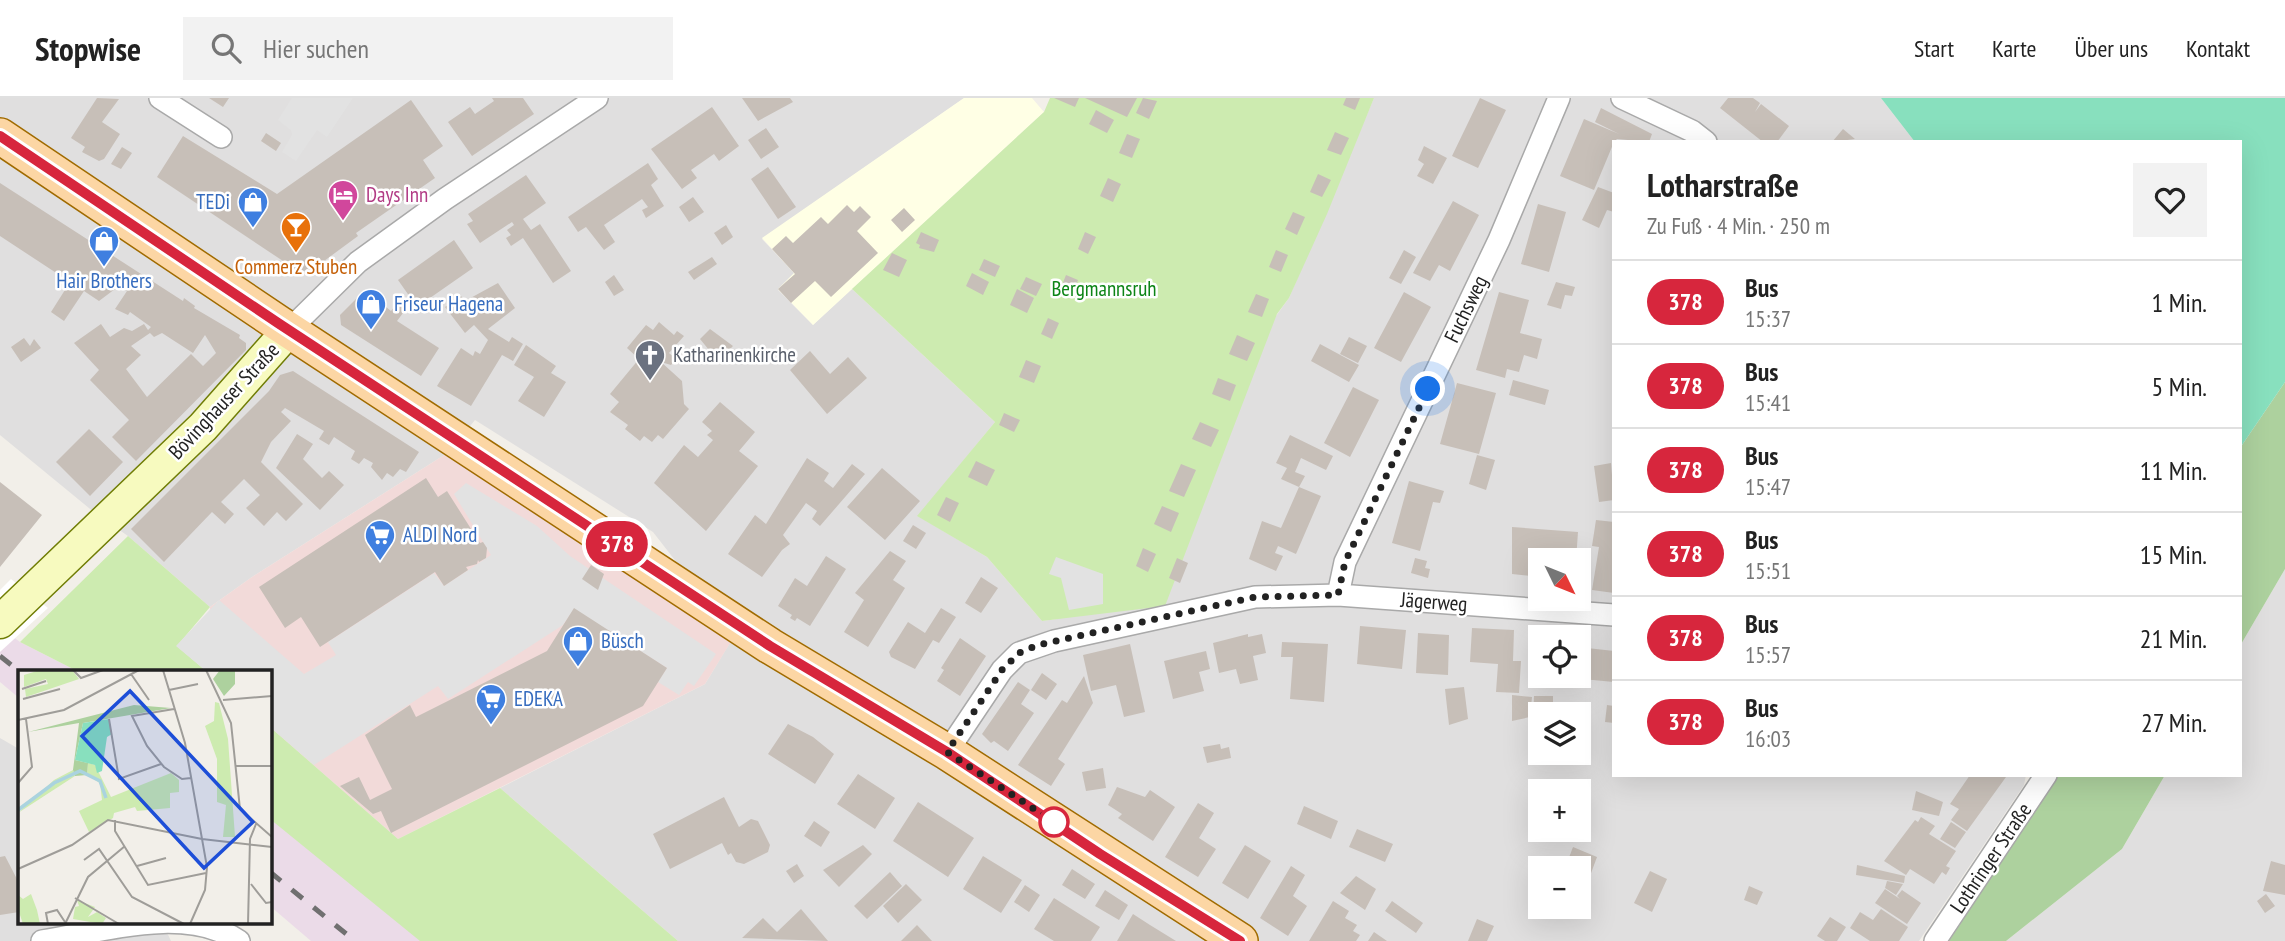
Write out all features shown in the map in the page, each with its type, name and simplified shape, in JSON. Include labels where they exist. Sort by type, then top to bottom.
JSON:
[{"type":"main road","points":[[0,136],[289,330],[715,608],[829,682],[947,752],[1100,854],[1240,941]]},
{"type":"main road","name":"Bövinghauser Straße","points":[[0,622],[202,428],[289,330]]},
{"type":"street","points":[[160,98],[221,137]]},
{"type":"street","name":"Bövinghauser Straße","points":[[289,330],[358,262],[445,199],[597,98]]},
{"type":"street","name":"Fuchsweg","points":[[1338,595],[1345,562],[1499,240],[1559,98]]},
{"type":"street","points":[[1622,98],[1685,128],[1703,140]]},
{"type":"street","name":"Jägerweg","points":[[947,752],[1002,670],[1019,653],[1054,641],[1255,597],[1338,595],[1612,615]]},
{"type":"street","name":"Lothringer Straße","points":[[1935,941],[2045,777]]},
{"type":"street","points":[[42,941],[158,923],[191,923],[239,941]]},
{"type":"shaded area","points":[[0,98],[964,98],[762,239],[795,274],[778,290],[813,325],[852,289],[995,422],[918,516],[987,557],[1042,621],[1057,619],[1289,298],[1374,98],[1881,98],[1913,140],[1612,140],[1612,777],[2026,777],[2024,785],[1919,941],[678,941],[500,788],[705,684],[734,636],[653,532],[475,420],[449,452],[252,577],[210,607],[128,536],[95,513],[0,435]]},
{"type":"shaded area","points":[[292,98],[353,98],[327,137],[317,130],[296,161],[282,152],[292,135],[291,130],[278,120]]},
{"type":"shaded area","points":[[964,98],[1032,98],[1044,112],[813,325],[778,289],[794,273],[762,238]]},
{"type":"shaded area","points":[[449,452],[735,635],[705,684],[398,839],[271,728],[271,670],[206,670],[210,607],[252,577]]},
{"type":"shaded area","points":[[466,483],[537,526],[570,556],[716,654],[694,686],[688,682],[679,695],[658,682],[667,668],[574,609],[563,625],[448,699],[438,686],[314,765],[271,728],[271,670],[205,670],[176,646],[219,600],[304,674],[336,655],[328,642],[434,573],[444,586],[491,555],[454,494]]},
{"type":"shaded area","points":[[1056,557],[1103,574],[1103,604],[1069,610],[1061,578],[1049,574]]},
{"type":"shaded area","points":[[2285,569],[2285,941],[2006,941],[2122,849],[2164,777],[2242,777],[2242,643]]},
{"type":"shaded area","points":[[0,627],[20,642],[75,670],[18,670],[18,697],[0,682]]},
{"type":"shaded area","points":[[0,738],[18,748],[18,923],[162,923],[171,941],[0,941]]},
{"type":"shaded area","points":[[271,818],[421,941],[311,941],[271,907]]},
{"type":"green space","name":"Bergmannsruh","points":[[1050,98],[1374,98],[1327,214],[1289,298],[1277,314],[1165,606],[1042,621],[987,557],[917,516],[995,422],[852,289],[1044,112]]},
{"type":"green space","points":[[1881,98],[2285,98],[2285,382],[2242,445],[2242,140],[1913,140]]},
{"type":"green space","points":[[2285,382],[2285,569],[2242,643],[2242,445]]},
{"type":"green space","points":[[128,536],[210,607],[177,646],[205,670],[75,670],[20,642]]},
{"type":"green space","points":[[271,728],[398,839],[500,788],[678,941],[420,941],[271,820]]},
{"type":"green space","points":[[2057,777],[2164,777],[2122,849],[2006,941],[1949,941]]},
{"type":"pier","points":[[11,579],[48,608],[0,652],[0,590]]},
{"type":"building","points":[[97,98],[119,99],[102,122],[120,134],[104,159],[99,161],[82,152],[85,147],[71,138]]},
{"type":"building","points":[[209,98],[229,98],[223,107]]},
{"type":"building","points":[[492,98],[523,98],[534,114],[472,156],[448,122],[470,107],[475,114],[494,101]]},
{"type":"building","points":[[742,98],[790,98],[793,102],[758,121]]},
{"type":"building","points":[[1054,98],[1079,98],[1075,107]]},
{"type":"building","points":[[1085,98],[1137,98],[1127,117]]},
{"type":"building","points":[[1143,98],[1157,101],[1149,119],[1136,113]]},
{"type":"building","points":[[1346,98],[1360,98],[1355,110],[1343,105]]},
{"type":"building","points":[[1480,98],[1506,110],[1478,168],[1452,156]]},
{"type":"building","points":[[1728,98],[1753,98],[1760,103],[1755,112],[1761,104],[1789,126],[1778,140],[1760,140],[1720,108]]},
{"type":"building","points":[[411,100],[443,146],[423,160],[435,178],[356,233],[358,236],[320,264],[318,262],[301,273],[157,177],[183,136],[277,194]]},
{"type":"building","points":[[712,107],[739,146],[719,161],[714,154],[691,170],[697,178],[682,189],[651,149]]},
{"type":"building","points":[[1601,108],[1652,134],[1650,140],[1612,140],[1612,147],[1594,190],[1560,176],[1584,119],[1619,134],[1595,122]]},
{"type":"building","points":[[1096,110],[1114,120],[1107,133],[1089,124]]},
{"type":"building","points":[[766,128],[779,147],[761,159],[748,140]]},
{"type":"building","points":[[1843,129],[1855,139],[1847,140],[1834,140]]},
{"type":"building","points":[[1335,132],[1349,138],[1341,155],[1327,150]]},
{"type":"building","points":[[266,133],[281,143],[276,151],[261,141]]},
{"type":"building","points":[[1127,134],[1140,139],[1132,158],[1119,153]]},
{"type":"building","points":[[1424,146],[1447,158],[1433,184],[1417,176],[1424,164],[1418,160]]},
{"type":"building","points":[[122,147],[132,153],[121,169],[111,164]]},
{"type":"building","points":[[648,163],[658,179],[651,185],[664,206],[646,218],[642,210],[648,207],[642,199],[604,225],[615,242],[604,250],[586,227],[578,232],[568,217]]},
{"type":"building","points":[[768,167],[796,207],[778,219],[751,179]]},
{"type":"building","points":[[1318,174],[1331,180],[1322,197],[1310,192]]},
{"type":"building","points":[[526,175],[546,203],[523,219],[531,230],[540,224],[571,271],[553,283],[523,238],[511,246],[506,238],[511,235],[507,230],[514,225],[512,222],[480,243],[467,224],[473,221],[468,214]]},
{"type":"building","points":[[1108,178],[1121,184],[1113,202],[1100,196]]},
{"type":"building","points":[[0,183],[240,335],[239,338],[246,343],[246,350],[136,461],[112,437],[129,420],[90,380],[99,370],[74,343],[101,324],[110,337],[124,328],[132,331],[144,324],[148,330],[151,327],[130,312],[128,315],[115,309],[127,291],[119,286],[99,301],[84,291],[64,321],[51,312],[70,282],[0,236]],"holes":[[[150,333],[154,337],[162,333],[193,353],[205,335],[216,353],[203,366],[191,354],[147,397],[126,369],[141,355],[131,346]]]},
{"type":"building","points":[[1598,187],[1612,192],[1612,211],[1607,210],[1599,228],[1582,220]]},
{"type":"building","points":[[693,197],[704,212],[689,222],[679,207]]},
{"type":"building","points":[[1453,201],[1479,215],[1450,271],[1439,265],[1430,281],[1413,273]]},
{"type":"building","points":[[1538,204],[1566,212],[1549,272],[1521,264]]},
{"type":"building","points":[[847,205],[854,212],[860,206],[871,217],[857,231],[878,253],[831,297],[815,281],[791,303],[778,289],[795,274],[772,249],[786,236],[793,243],[821,217],[828,224]]},
{"type":"building","points":[[904,208],[915,220],[902,232],[891,220]]},
{"type":"building","points":[[1293,212],[1305,217],[1297,235],[1285,229]]},
{"type":"building","points":[[726,225],[733,237],[722,245],[714,233]]},
{"type":"building","points":[[921,232],[939,240],[934,252],[919,248],[920,245],[916,243]]},
{"type":"building","points":[[1085,232],[1096,237],[1088,254],[1078,249]]},
{"type":"building","points":[[454,240],[473,268],[417,307],[398,280]]},
{"type":"building","points":[[1276,250],[1288,255],[1281,272],[1269,267]]},
{"type":"building","points":[[1404,250],[1416,257],[1401,284],[1389,278]]},
{"type":"building","points":[[892,253],[907,260],[899,277],[883,270]]},
{"type":"building","points":[[712,257],[717,264],[694,280],[688,272]]},
{"type":"building","points":[[984,259],[1000,266],[995,277],[979,270]]},
{"type":"building","points":[[972,273],[989,282],[983,295],[966,286]]},
{"type":"building","points":[[614,275],[624,290],[614,296],[605,282]]},
{"type":"building","points":[[1066,275],[1078,280],[1072,295],[1060,290]]},
{"type":"building","points":[[1026,277],[1042,284],[1036,296],[1020,289]]},
{"type":"building","points":[[1556,282],[1575,287],[1572,296],[1565,295],[1561,309],[1547,305]]},
{"type":"building","points":[[498,283],[515,308],[488,329],[509,342],[512,337],[523,344],[513,361],[502,355],[471,406],[437,386],[461,348],[473,356],[475,351],[480,354],[488,340],[474,325],[465,333],[445,307],[461,296],[465,301]]},
{"type":"building","points":[[1017,289],[1034,298],[1027,313],[1010,305]]},
{"type":"building","points":[[365,290],[391,311],[397,303],[406,309],[397,321],[439,348],[421,376],[341,325],[340,315]]},
{"type":"building","points":[[1404,292],[1431,307],[1401,362],[1374,348]]},
{"type":"building","points":[[1499,292],[1529,300],[1520,333],[1542,339],[1537,359],[1524,355],[1519,372],[1507,369],[1505,378],[1476,370]]},
{"type":"building","points":[[1256,294],[1269,299],[1262,317],[1248,312]]},
{"type":"building","points":[[1048,318],[1059,323],[1052,339],[1041,334]]},
{"type":"building","name":"Katharinenkirche","points":[[659,322],[674,335],[677,331],[684,336],[669,353],[676,359],[671,365],[661,362],[682,381],[684,404],[689,409],[663,439],[658,435],[652,442],[644,436],[640,441],[625,429],[628,425],[610,412],[619,402],[610,394],[639,359],[627,348],[646,325],[653,330]]},
{"type":"building","points":[[710,329],[733,346],[718,361],[700,339]]},
{"type":"building","points":[[1237,335],[1255,343],[1247,361],[1229,354]]},
{"type":"building","points":[[1349,337],[1367,346],[1358,363],[1340,354]]},
{"type":"building","points":[[24,338],[30,346],[34,339],[41,348],[21,362],[11,347]]},
{"type":"building","points":[[1320,344],[1359,365],[1349,382],[1311,361]]},
{"type":"building","points":[[526,345],[556,366],[551,373],[566,382],[544,417],[518,401],[534,377],[514,365]]},
{"type":"building","points":[[810,351],[830,374],[848,357],[867,378],[827,414],[790,370]]},
{"type":"building","points":[[1026,360],[1041,366],[1034,383],[1019,377]]},
{"type":"building","points":[[293,371],[419,452],[406,472],[400,469],[393,477],[387,473],[382,480],[371,467],[373,463],[364,458],[359,464],[351,459],[355,451],[334,437],[329,445],[319,439],[324,431],[285,408],[281,412],[291,421],[271,442],[261,462],[303,504],[286,521],[277,512],[264,526],[246,508],[260,495],[244,479],[221,502],[234,514],[225,524],[212,512],[164,562],[131,529],[269,391],[280,375]]},
{"type":"building","points":[[1218,378],[1236,385],[1230,401],[1212,394]]},
{"type":"building","points":[[1513,380],[1549,390],[1545,405],[1509,395]]},
{"type":"building","points":[[1457,383],[1496,393],[1479,454],[1440,444]]},
{"type":"building","points":[[1353,387],[1379,400],[1350,457],[1324,443]]},
{"type":"building","points":[[720,402],[755,432],[739,451],[758,466],[706,531],[654,483],[684,445],[698,457],[713,440],[707,435],[712,431],[702,422]]},
{"type":"building","points":[[1004,413],[1020,420],[1014,432],[999,425]]},
{"type":"building","points":[[1200,422],[1219,430],[1211,447],[1192,439]]},
{"type":"building","points":[[89,429],[123,462],[90,496],[56,462]]},
{"type":"building","points":[[297,434],[313,444],[303,459],[322,478],[329,471],[344,485],[320,510],[276,468]]},
{"type":"building","points":[[1290,435],[1333,456],[1326,470],[1301,458],[1295,472],[1305,476],[1299,487],[1281,479],[1287,468],[1276,463]]},
{"type":"building","points":[[1477,455],[1495,460],[1486,490],[1469,484]]},
{"type":"building","points":[[807,458],[829,473],[824,481],[833,488],[852,464],[865,474],[820,526],[812,519],[817,511],[806,503],[783,535],[790,544],[782,550],[762,577],[728,554],[755,515],[766,524]]},
{"type":"building","points":[[976,461],[995,470],[987,486],[968,477]]},
{"type":"building","points":[[1611,463],[1612,500],[1599,502],[1594,466]]},
{"type":"building","points":[[1181,464],[1196,470],[1184,497],[1169,491]]},
{"type":"building","points":[[882,468],[920,501],[885,540],[847,507]]},
{"type":"building","name":"ALDI Nord","points":[[426,478],[438,497],[447,491],[480,543],[483,542],[487,548],[486,558],[466,567],[468,570],[444,586],[435,572],[320,647],[301,617],[285,628],[259,587]]},
{"type":"building","points":[[1409,481],[1444,491],[1440,503],[1433,502],[1420,551],[1392,543]]},
{"type":"building","points":[[0,482],[42,515],[0,567]]},
{"type":"building","points":[[1299,487],[1321,496],[1296,554],[1278,546],[1275,553],[1283,556],[1276,571],[1249,559],[1262,521],[1281,528]]},
{"type":"building","points":[[946,497],[959,503],[950,522],[937,515]]},
{"type":"building","points":[[1162,506],[1179,513],[1171,532],[1154,524]]},
{"type":"building","points":[[1596,520],[1612,522],[1612,593],[1592,590],[1599,547],[1592,546]]},
{"type":"building","points":[[913,525],[926,533],[916,549],[903,541]]},
{"type":"building","points":[[1512,527],[1578,532],[1577,548],[1528,548],[1528,576],[1512,574]]},
{"type":"building","points":[[1143,548],[1156,554],[1148,572],[1136,566]]},
{"type":"building","points":[[890,551],[906,561],[893,580],[905,588],[868,647],[844,632],[864,600],[855,593]]},
{"type":"building","points":[[826,556],[846,569],[810,626],[797,618],[795,621],[790,618],[792,615],[778,606],[795,578],[807,586]]},
{"type":"building","points":[[1177,558],[1188,563],[1180,583],[1169,578]]},
{"type":"building","points":[[1415,558],[1427,561],[1425,568],[1430,569],[1428,578],[1411,573]]},
{"type":"building","points":[[591,565],[604,574],[598,590],[582,579]]},
{"type":"building","points":[[981,577],[998,588],[981,613],[965,603]]},
{"type":"building","name":"EDEKA","points":[[574,608],[667,668],[643,706],[391,833],[381,811],[373,814],[340,786],[359,777],[370,800],[392,789],[365,735],[410,705],[416,717],[547,651]]},
{"type":"building","points":[[941,608],[956,617],[939,643],[933,640],[915,669],[891,657],[889,652],[908,622],[925,633]]},
{"type":"building","points":[[1360,626],[1406,630],[1402,669],[1357,664]]},
{"type":"building","points":[[1472,628],[1514,630],[1513,661],[1521,661],[1519,693],[1496,692],[1498,664],[1470,662]]},
{"type":"building","points":[[1418,633],[1449,635],[1448,675],[1416,673]]},
{"type":"building","points":[[1248,634],[1248,637],[1262,634],[1266,653],[1253,656],[1258,680],[1240,684],[1236,669],[1219,673],[1213,643]]},
{"type":"building","points":[[960,638],[986,656],[960,696],[937,681],[944,670],[941,668]]},
{"type":"building","points":[[1282,642],[1328,644],[1324,702],[1290,699],[1293,657],[1281,657]]},
{"type":"building","points":[[1130,644],[1145,712],[1124,717],[1116,685],[1091,691],[1083,655]]},
{"type":"building","points":[[1591,648],[1612,651],[1612,682],[1591,680]]},
{"type":"building","points":[[1206,651],[1210,669],[1199,672],[1204,691],[1173,699],[1164,661]]},
{"type":"building","points":[[1042,673],[1057,684],[1046,700],[1031,690]]},
{"type":"building","points":[[1084,676],[1093,703],[1058,759],[1065,764],[1051,786],[1018,765],[1062,700],[1067,703]]},
{"type":"building","points":[[1018,682],[1030,690],[1021,704],[1034,713],[1008,751],[994,741],[991,743],[982,734]]},
{"type":"building","points":[[1464,687],[1468,719],[1449,725],[1445,689]]},
{"type":"building","points":[[1512,695],[1532,697],[1532,702],[1528,702],[1528,717],[1512,721]]},
{"type":"building","points":[[1534,696],[1553,696],[1553,702],[1534,702]]},
{"type":"building","points":[[1607,705],[1612,706],[1612,723],[1605,722]]},
{"type":"building","points":[[788,724],[813,737],[834,754],[815,784],[768,754]]},
{"type":"building","points":[[1220,744],[1221,749],[1229,747],[1231,758],[1207,763],[1203,747]]},
{"type":"building","points":[[1103,768],[1106,788],[1086,791],[1082,772]]},
{"type":"building","points":[[858,774],[895,798],[875,829],[837,804]]},
{"type":"building","points":[[1969,777],[2006,777],[1967,831],[1951,820],[1959,809],[1950,804]]},
{"type":"building","points":[[1117,787],[1145,797],[1150,790],[1175,807],[1153,841],[1118,818],[1122,814],[1108,805]]},
{"type":"building","points":[[1916,791],[1943,802],[1939,816],[1912,810]]},
{"type":"building","points":[[724,797],[739,827],[751,819],[758,821],[770,845],[768,852],[744,864],[736,862],[731,853],[728,855],[722,843],[670,869],[653,834]]},
{"type":"building","points":[[918,802],[974,838],[948,877],[893,841]]},
{"type":"building","points":[[1198,803],[1214,813],[1199,838],[1216,849],[1198,877],[1165,857]]},
{"type":"building","points":[[1304,806],[1338,821],[1331,839],[1297,824]]},
{"type":"building","points":[[1921,817],[1935,826],[1929,834],[1956,851],[1946,866],[1950,868],[1946,875],[1942,872],[1934,884],[1910,869],[1906,875],[1884,861],[1915,820],[1918,822]]},
{"type":"building","points":[[814,821],[830,832],[821,847],[804,836]]},
{"type":"building","points":[[1951,822],[1966,832],[1955,848],[1940,839]]},
{"type":"building","points":[[1357,829],[1393,844],[1385,862],[1349,847]]},
{"type":"building","points":[[863,845],[872,854],[839,887],[823,870]]},
{"type":"building","points":[[1245,845],[1271,861],[1248,899],[1222,883]]},
{"type":"building","points":[[1573,847],[1597,857],[1591,873],[1591,856],[1570,856]]},
{"type":"building","points":[[5,856],[18,881],[18,912],[0,915],[0,857]]},
{"type":"building","points":[[983,856],[1022,880],[1001,913],[963,889]]},
{"type":"building","points":[[2271,861],[2285,865],[2285,895],[2263,891]]},
{"type":"building","points":[[797,864],[804,876],[794,883],[786,871]]},
{"type":"building","points":[[1857,865],[1905,876],[1904,883],[1856,875]]},
{"type":"building","points":[[1291,866],[1305,875],[1293,896],[1307,906],[1288,936],[1260,918]]},
{"type":"building","points":[[1072,869],[1095,884],[1085,899],[1062,885]]},
{"type":"building","points":[[1650,871],[1667,879],[1652,912],[1634,903]]},
{"type":"building","points":[[890,872],[902,886],[867,919],[854,906]]},
{"type":"building","points":[[1356,876],[1376,889],[1365,910],[1340,893]]},
{"type":"building","points":[[1887,881],[1903,884],[1896,895],[1885,888]]},
{"type":"building","points":[[906,884],[922,900],[898,923],[883,906]]},
{"type":"building","points":[[1025,885],[1040,895],[1029,912],[1014,902]]},
{"type":"building","points":[[1749,886],[1763,892],[1757,905],[1744,900]]},
{"type":"building","points":[[1885,889],[1900,899],[1897,896],[1902,890],[1921,903],[1907,924],[1875,903]]},
{"type":"building","points":[[1105,890],[1128,905],[1119,920],[1095,906]]},
{"type":"building","points":[[2266,894],[2275,906],[2265,913],[2257,901]]},
{"type":"building","points":[[1054,898],[1100,927],[1091,941],[1054,941],[1034,929]]},
{"type":"building","points":[[1333,901],[1349,911],[1345,918],[1357,925],[1353,931],[1360,935],[1356,941],[1309,941]]},
{"type":"building","points":[[1392,901],[1423,923],[1416,933],[1385,911]]},
{"type":"building","points":[[801,909],[828,941],[742,938],[763,918],[777,932]]},
{"type":"building","points":[[1881,909],[1908,927],[1899,941],[1870,941],[1850,928],[1860,912],[1873,920]]},
{"type":"building","points":[[1133,914],[1150,925],[1176,941],[1117,941]]},
{"type":"building","points":[[1830,917],[1846,927],[1837,941],[1825,941],[1817,936]]},
{"type":"building","points":[[1477,919],[1494,926],[1487,941],[1468,941]]},
{"type":"building","points":[[917,925],[932,941],[901,941]]},
{"type":"building","points":[[1374,932],[1387,941],[1368,941]]},
{"type":"railway","points":[[0,656],[18,670]]},
{"type":"railway","points":[[271,873],[355,941]]},
{"type":"bus line","name":"378","points":[[0,136],[278,323],[770,646],[885,713],[1100,854],[1240,941]]},
{"type":"place","name":"Days Inn","points":[[343,222]]},
{"type":"place","name":"TEDi","points":[[253,229]]},
{"type":"place","name":"Commerz Stuben","points":[[296,254]]},
{"type":"place","name":"Hair Brothers","points":[[104,268]]},
{"type":"place","name":"Friseur Hagena","points":[[371,331]]},
{"type":"place","name":"Katharinenkirche","points":[[650,382]]},
{"type":"place","name":"ALDI Nord","points":[[380,562]]},
{"type":"place","name":"Büsch","points":[[578,668]]},
{"type":"place","name":"EDEKA","points":[[491,726]]},
{"type":"route","points":[[1054,822],[947,752],[1002,670],[1019,653],[1054,641],[1255,597],[1284,594],[1338,595],[1345,562],[1428,389]]}]
